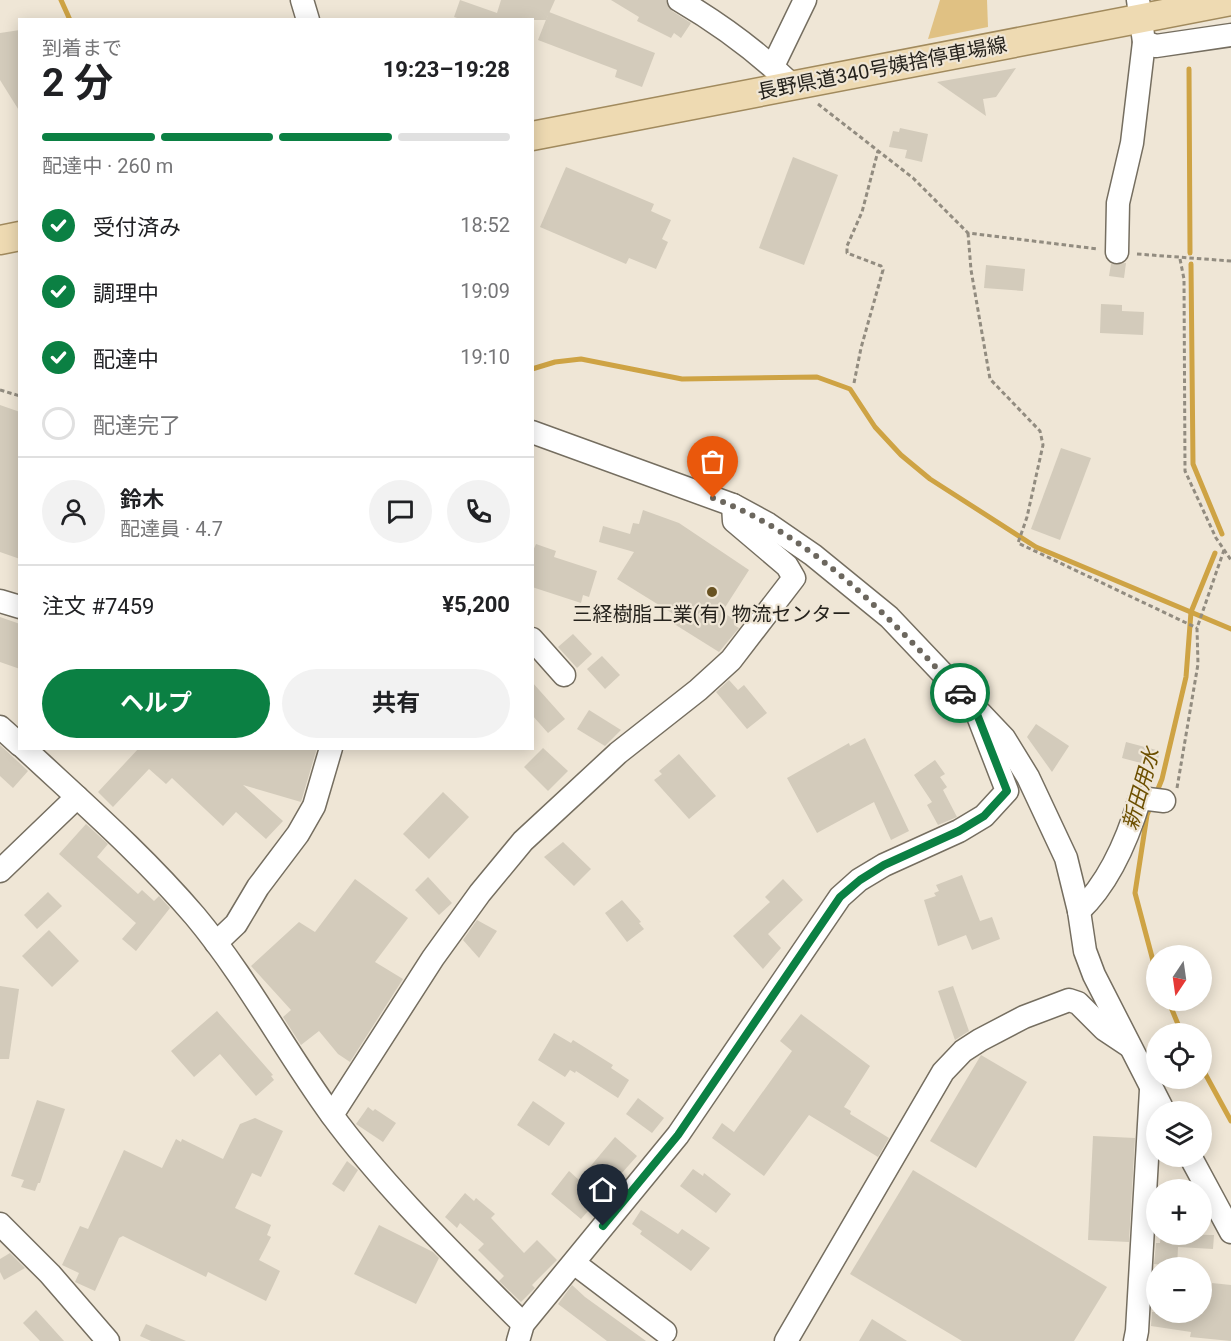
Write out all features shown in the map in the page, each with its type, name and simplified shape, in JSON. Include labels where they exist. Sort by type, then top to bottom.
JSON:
[{"type":"main road","name":"長野県道340号姨捨停車場線","points":[[534,136],[1231,1]]},
{"type":"main road","points":[[0,240],[18,236]]},
{"type":"street","points":[[302,0],[307,18]]},
{"type":"street","points":[[680,0],[706,16],[773,66],[794,86]]},
{"type":"street","points":[[773,66],[805,0]]},
{"type":"street","points":[[1141,20],[1156,46],[1231,35]]},
{"type":"street","points":[[1117,252],[1118,203],[1132,143],[1141,20]]},
{"type":"street","points":[[534,433],[734,506],[768,524],[813,555],[889,617],[1004,738],[1028,777],[1066,858],[1079,911],[1085,951],[1094,975],[1158,1101]]},
{"type":"street","points":[[332,1115],[433,958],[480,893],[523,841],[610,760],[698,690],[731,660],[794,578],[787,566],[734,521],[734,506]]},
{"type":"street","points":[[0,601],[18,606]]},
{"type":"street","points":[[534,641],[564,675]]},
{"type":"street","points":[[26,750],[124,842],[216,943],[332,1115],[521,1333],[574,1263],[678,1135],[840,897],[860,880],[884,865],[959,831],[984,816],[1007,791],[975,709]]},
{"type":"street","points":[[0,727],[18,743]]},
{"type":"street","points":[[216,943],[236,924],[258,887],[298,834],[314,806],[330,750]]},
{"type":"street","points":[[0,871],[76,797]]},
{"type":"street","points":[[1079,911],[1093,898],[1118,854],[1129,833],[1140,798],[1170,798]]},
{"type":"street","points":[[786,1341],[943,1072],[963,1051],[1024,1017],[1069,1000],[1078,1003],[1104,1029],[1128,1044]]},
{"type":"street","points":[[1135,1341],[1151,1090]]},
{"type":"street","points":[[1196,1167],[1231,1232]]},
{"type":"street","points":[[0,1224],[50,1274],[108,1341]]},
{"type":"street","points":[[574,1263],[665,1332]]},
{"type":"path","points":[[794,86],[913,178],[968,233],[1180,259],[1231,261]]},
{"type":"path","points":[[854,383],[861,348],[883,270],[880,266],[847,253],[847,246],[862,212],[878,151]]},
{"type":"path","points":[[968,233],[971,270],[990,379],[1040,431],[1043,445],[1018,543],[1197,628]]},
{"type":"path","points":[[1180,259],[1184,279],[1185,471],[1215,538],[1231,560]]},
{"type":"path","points":[[0,390],[18,395]]},
{"type":"path","points":[[1170,798],[1198,663],[1197,628],[1224,550]]},
{"type":"shaded area","points":[[940,0],[987,0],[988,27],[928,39]]},
{"type":"building","points":[[460,0],[497,13],[501,0],[555,0],[546,20],[454,17]]},
{"type":"building","points":[[611,0],[666,0],[672,11],[691,23],[681,38],[674,33],[671,38],[637,21],[639,17]]},
{"type":"building","points":[[549,12],[655,53],[642,87],[615,77],[617,70],[538,40]]},
{"type":"building","points":[[18,30],[18,109],[0,80],[0,33]]},
{"type":"building","points":[[1016,68],[996,97],[983,99],[986,116],[937,82]]},
{"type":"building","points":[[900,128],[928,134],[922,162],[905,158],[907,150],[889,147],[893,131],[899,132]]},
{"type":"building","points":[[793,157],[838,175],[804,265],[759,248]]},
{"type":"building","points":[[566,167],[654,204],[651,211],[671,220],[662,239],[668,242],[656,269],[629,258],[626,264],[540,227]]},
{"type":"building","points":[[1126,263],[1124,278],[1109,276],[1111,264]]},
{"type":"building","points":[[986,265],[1025,269],[1023,291],[984,288]]},
{"type":"building","points":[[1101,304],[1122,305],[1122,311],[1144,312],[1143,335],[1100,333]]},
{"type":"building","points":[[0,405],[18,411],[18,558],[0,552]]},
{"type":"building","points":[[1061,448],[1091,458],[1060,540],[1031,529]]},
{"type":"building","points":[[643,510],[679,523],[749,570],[722,612],[737,621],[734,625],[739,628],[719,652],[671,622],[675,615],[617,579],[634,552],[599,542],[603,526],[630,534],[633,523],[639,524]]},
{"type":"building","points":[[536,544],[556,551],[554,557],[597,571],[589,597],[583,595],[581,603],[534,588]]},
{"type":"building","points":[[0,617],[18,623],[18,668],[0,662]]},
{"type":"building","points":[[573,634],[592,654],[577,668],[558,647]]},
{"type":"building","points":[[602,656],[620,675],[605,689],[587,669]]},
{"type":"building","points":[[729,680],[738,690],[744,685],[767,713],[747,729],[716,692]]},
{"type":"building","points":[[534,684],[565,719],[548,733],[534,717]]},
{"type":"building","points":[[589,710],[621,730],[605,746],[577,729]]},
{"type":"building","points":[[1036,724],[1069,746],[1052,772],[1027,737]]},
{"type":"building","points":[[865,738],[909,831],[891,840],[874,802],[817,833],[787,778],[849,743],[850,746]]},
{"type":"building","points":[[1126,742],[1160,751],[1156,767],[1122,758]]},
{"type":"building","points":[[0,745],[28,771],[13,788],[0,776]]},
{"type":"building","points":[[543,748],[568,771],[548,791],[524,767]]},
{"type":"building","points":[[137,750],[316,750],[301,802],[243,785],[283,821],[266,839],[236,812],[223,826],[172,778],[166,784],[149,769],[113,807],[98,792]]},
{"type":"building","points":[[679,754],[716,796],[689,819],[654,780],[662,774],[659,771]]},
{"type":"building","points":[[935,760],[945,774],[940,777],[947,787],[943,790],[957,817],[938,825],[927,805],[932,802],[914,775]]},
{"type":"building","points":[[443,792],[469,817],[429,859],[403,834]]},
{"type":"building","points":[[86,824],[108,844],[97,857],[138,894],[142,890],[154,901],[159,896],[170,908],[136,951],[122,939],[136,923],[59,854]]},
{"type":"building","points":[[563,842],[591,869],[574,886],[544,857]]},
{"type":"building","points":[[962,875],[980,921],[992,917],[1000,939],[972,950],[966,935],[938,946],[924,900],[936,896],[934,893],[939,891],[936,885]]},
{"type":"building","points":[[428,877],[452,903],[439,915],[415,890]]},
{"type":"building","points":[[355,879],[408,918],[375,962],[403,979],[350,1062],[338,1054],[319,1031],[301,1045],[283,1017],[291,1010],[251,966],[299,922],[315,932]]},
{"type":"building","points":[[783,879],[803,900],[768,934],[781,948],[763,969],[733,936],[770,902],[765,897]]},
{"type":"building","points":[[48,892],[62,906],[37,929],[24,915]]},
{"type":"building","points":[[622,900],[641,922],[639,923],[644,929],[627,942],[605,913]]},
{"type":"building","points":[[477,920],[497,931],[479,958],[463,940]]},
{"type":"building","points":[[49,930],[79,961],[52,987],[22,956]]},
{"type":"building","points":[[0,986],[19,989],[9,1059],[0,1059]]},
{"type":"building","points":[[953,986],[969,1031],[955,1040],[938,991]]},
{"type":"building","points":[[217,1011],[273,1075],[271,1076],[274,1080],[256,1096],[220,1054],[194,1077],[171,1051]]},
{"type":"building","points":[[801,1014],[870,1066],[844,1107],[851,1111],[850,1114],[889,1138],[878,1157],[809,1115],[764,1176],[712,1138],[722,1123],[734,1132],[792,1051],[780,1041]]},
{"type":"building","points":[[554,1033],[571,1043],[573,1040],[613,1065],[611,1068],[629,1080],[618,1098],[576,1071],[575,1073],[570,1070],[565,1077],[538,1060]]},
{"type":"building","points":[[981,1055],[1027,1082],[976,1168],[930,1141]]},
{"type":"building","points":[[638,1098],[664,1118],[652,1133],[626,1114]]},
{"type":"building","points":[[37,1100],[65,1109],[40,1183],[35,1191],[21,1187],[24,1180],[11,1176]]},
{"type":"building","points":[[533,1101],[565,1123],[549,1146],[517,1125]]},
{"type":"building","points":[[368,1107],[396,1123],[383,1142],[356,1124]]},
{"type":"building","points":[[255,1118],[283,1131],[261,1177],[252,1173],[235,1208],[271,1225],[267,1235],[271,1237],[259,1260],[280,1271],[266,1301],[208,1272],[206,1277],[123,1236],[119,1238],[95,1291],[75,1282],[79,1273],[62,1265],[80,1226],[88,1229],[124,1150],[162,1168],[176,1139],[181,1142],[182,1139],[223,1159],[240,1124]]},
{"type":"building","points":[[1093,1136],[1135,1138],[1129,1242],[1088,1240]]},
{"type":"building","points":[[615,1137],[637,1156],[581,1219],[551,1194],[569,1171],[579,1180]]},
{"type":"building","points":[[347,1161],[358,1170],[344,1192],[332,1184]]},
{"type":"building","points":[[693,1169],[703,1176],[704,1173],[731,1194],[716,1213],[680,1186]]},
{"type":"building","points":[[913,1170],[1107,1287],[1074,1341],[962,1341],[850,1274]]},
{"type":"building","points":[[465,1193],[474,1201],[476,1198],[495,1214],[491,1218],[524,1253],[537,1240],[557,1260],[532,1285],[535,1288],[521,1302],[499,1281],[504,1276],[478,1250],[484,1244],[460,1223],[457,1228],[445,1217]]},
{"type":"building","points":[[641,1210],[678,1234],[682,1229],[710,1248],[691,1271],[640,1234],[642,1231],[632,1224]]},
{"type":"building","points":[[379,1225],[433,1252],[439,1258],[416,1304],[354,1274]]},
{"type":"building","points":[[1212,1235],[1214,1235],[1213,1249],[1178,1247],[1178,1257],[1155,1257],[1156,1245],[1212,1245]]},
{"type":"building","points":[[10,1253],[25,1268],[4,1280],[0,1272],[0,1259]]},
{"type":"building","points":[[1212,1283],[1231,1285],[1231,1341],[1190,1337],[1191,1332],[1151,1326],[1151,1323],[1212,1323]]},
{"type":"building","points":[[572,1285],[646,1341],[607,1341],[558,1304]]},
{"type":"building","points":[[36,1310],[64,1341],[40,1341],[23,1323]]},
{"type":"building","points":[[872,1319],[907,1341],[859,1341]]},
{"type":"building","points":[[146,1324],[186,1341],[151,1341],[140,1336]]},
{"type":"waterway","points":[[61,0],[69,18]]},
{"type":"waterway","points":[[1189,69],[1190,253]]},
{"type":"waterway","points":[[1191,264],[1193,464],[1222,534]]},
{"type":"waterway","points":[[534,368],[555,362],[581,359],[682,379],[817,377],[850,389],[875,427],[901,455],[930,479],[1036,547],[1231,629]]},
{"type":"waterway","name":"新田用水","points":[[1156,794],[1162,779],[1186,677],[1191,612],[1215,553]]},
{"type":"waterway","name":"新田用水","points":[[1149,945],[1135,893],[1147,815],[1151,805]]},
{"type":"waterway","name":"新田用水","points":[[1173,1011],[1177,1023]]},
{"type":"waterway","name":"新田用水","points":[[1212,1086],[1231,1121]]},
{"type":"way so far","points":[[713,498],[768,524],[813,555],[889,617],[960,693]]},
{"type":"place","name":"三経樹脂工業(有) 物流センター","points":[[712,592]]},
{"type":"route","points":[[603,1226],[678,1135],[840,897],[860,880],[884,865],[959,831],[984,816],[1007,791],[975,709],[960,693]]}]
